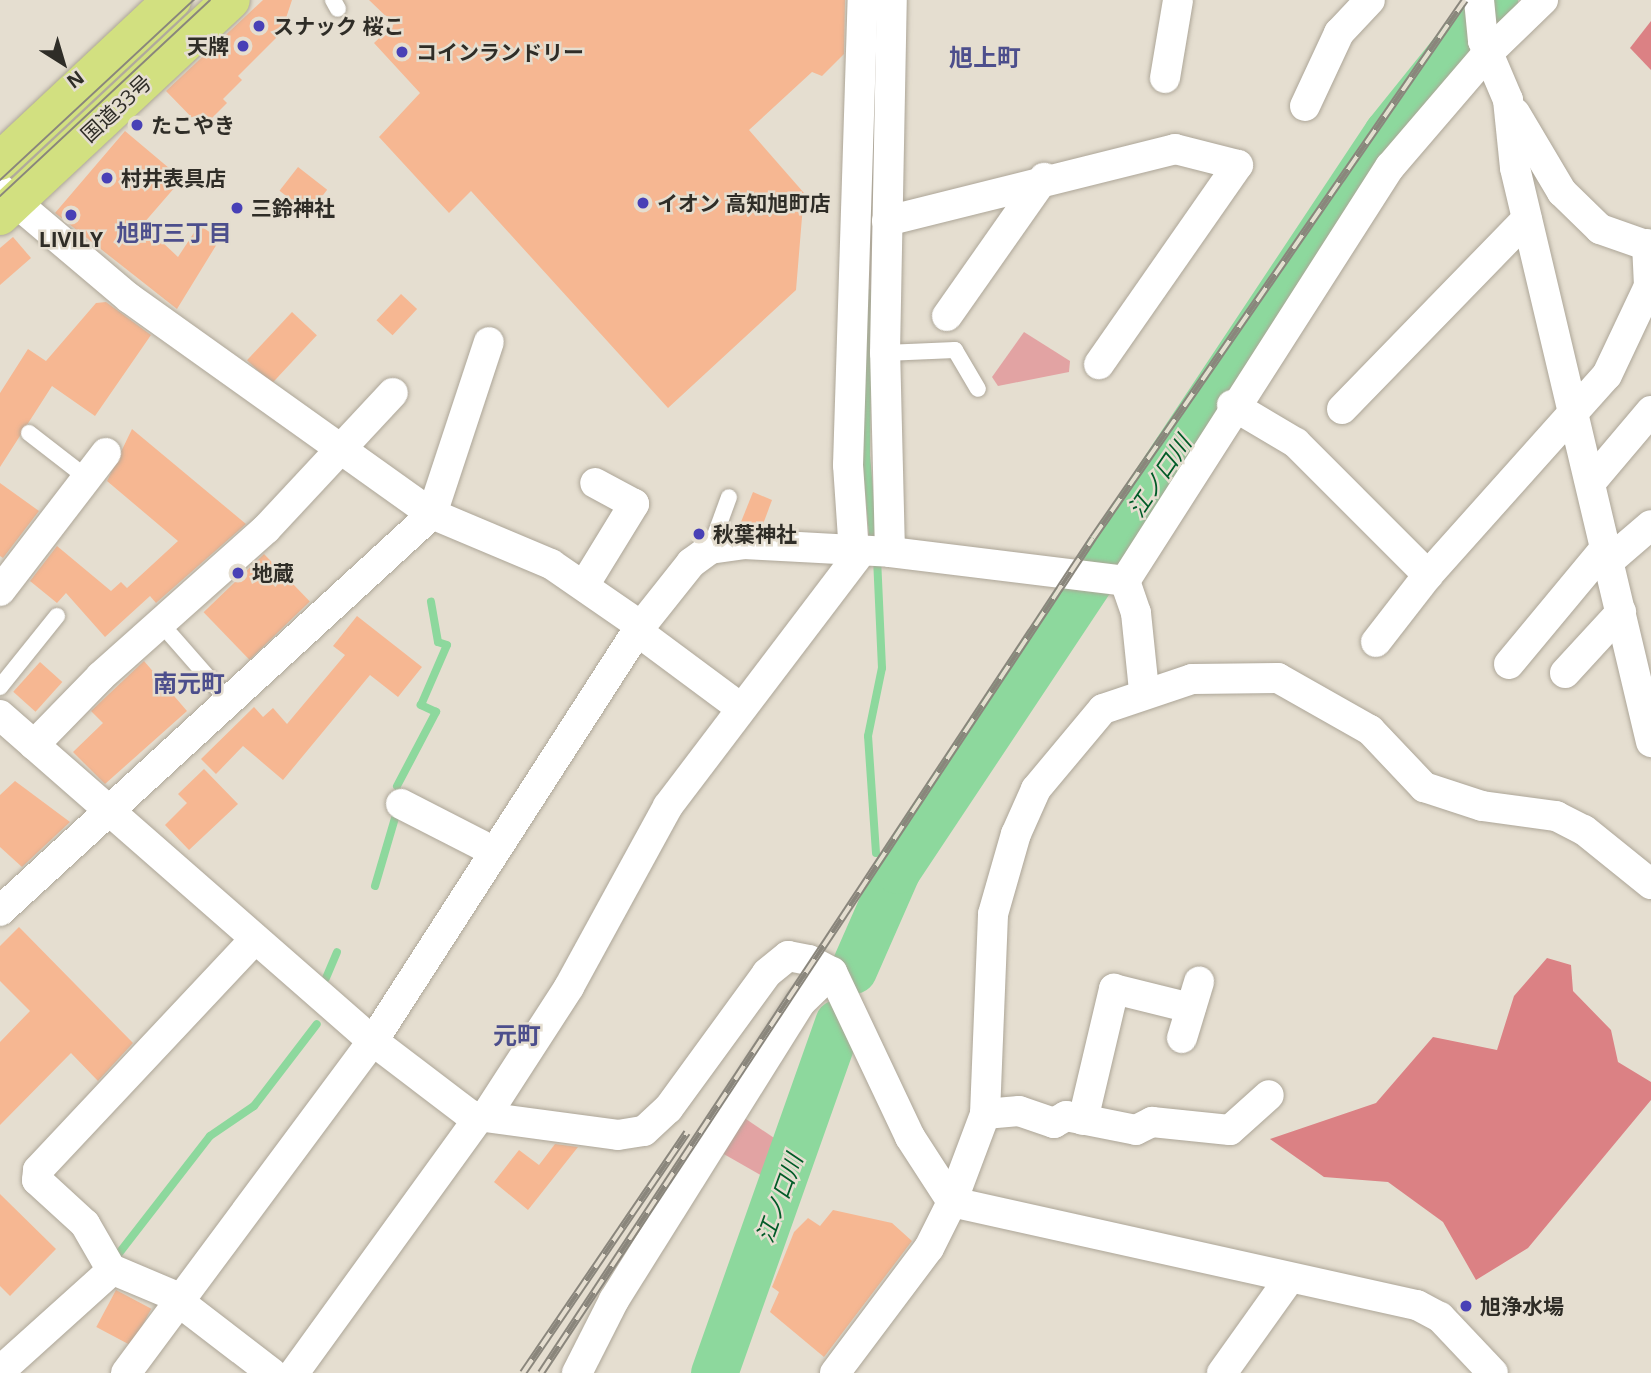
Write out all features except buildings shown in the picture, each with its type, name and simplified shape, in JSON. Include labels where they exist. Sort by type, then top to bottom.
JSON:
[{"type":"highway","name":"国道33号","points":[[0,161],[172,0]]},
{"type":"highway","name":"国道33号","points":[[6,202],[231,0]]},
{"type":"street","points":[[863,0],[848,465],[871,553]]},
{"type":"street","points":[[294,1373],[482,1117],[569,987],[668,806],[738,706],[871,553],[885,353],[892,0]]},
{"type":"street","points":[[1164,78],[1178,0]]},
{"type":"street","points":[[1305,106],[1339,33],[1370,0]]},
{"type":"street","points":[[1376,642],[1427,575],[1576,415],[1607,374],[1649,286],[1649,246],[1600,229],[1562,192],[1508,100],[1485,47],[1479,0]]},
{"type":"street","points":[[1119,581],[1390,167],[1485,47],[1543,0]]},
{"type":"street","points":[[1508,100],[1527,219],[1621,612],[1641,643],[1651,742]]},
{"type":"street","points":[[887,221],[1044,178],[1175,149],[1238,165],[1099,363]]},
{"type":"street","points":[[947,316],[1044,178]]},
{"type":"street","points":[[6,202],[130,298],[432,514],[585,584],[738,706]]},
{"type":"street","points":[[1342,409],[1527,219]]},
{"type":"street","points":[[0,911],[432,514],[489,342]]},
{"type":"street","points":[[34,745],[342,451],[393,393]]},
{"type":"street","points":[[1232,405],[1296,443],[1427,575]]},
{"type":"street","points":[[1591,482],[1651,411]]},
{"type":"street","points":[[0,591],[106,453]]},
{"type":"street","points":[[585,584],[634,504],[595,483]]},
{"type":"street","points":[[1509,664],[1608,554],[1651,525]]},
{"type":"street","points":[[126,1373],[373,1041],[493,851],[639,629],[710,549],[744,544],[871,553],[1079,574],[1119,581]]},
{"type":"street","points":[[1119,581],[1136,613],[1144,691]]},
{"type":"street","points":[[1565,673],[1621,612]]},
{"type":"street","points":[[835,1373],[929,1248],[952,1202],[985,1114],[993,914],[1016,834],[1064,749],[1103,709],[1144,691],[1192,679],[1278,678],[1370,730],[1424,787],[1482,806],[1556,816],[1584,830],[1651,884]]},
{"type":"street","points":[[0,715],[373,1041],[482,1117],[618,1135],[644,1131],[668,1109],[767,973],[788,956],[832,972],[910,1137],[952,1202],[1289,1279],[1417,1305],[1440,1317],[1482,1368]]},
{"type":"street","points":[[401,804],[493,851]]},
{"type":"street","points":[[255,939],[38,1170],[37,1180],[85,1224],[113,1270],[179,1299],[272,1373]]},
{"type":"street","points":[[577,1373],[614,1300],[801,1002],[832,972]]},
{"type":"street","points":[[1083,1120],[1114,989],[1195,995],[1182,1038]]},
{"type":"street","points":[[985,1114],[1019,1111],[1054,1123],[1066,1116],[1136,1130],[1152,1122],[1230,1130],[1269,1096]]},
{"type":"street","points":[[6,1357],[113,1270]]},
{"type":"street","points":[[1222,1373],[1289,1279]]},
{"type":"lane","points":[[885,353],[955,350],[978,389]]},
{"type":"lane","points":[[29,433],[87,478]]},
{"type":"lane","points":[[710,549],[729,497]]},
{"type":"lane","points":[[0,687],[57,616]]},
{"type":"lane","points":[[171,635],[229,699]]},
{"type":"shaded area","points":[[1651,21],[1651,70],[1630,48]]},
{"type":"shaded area","points":[[1024,332],[1070,361],[1069,372],[998,386],[992,377]]},
{"type":"shaded area","points":[[1547,958],[1571,965],[1573,991],[1611,1030],[1618,1062],[1651,1082],[1651,1100],[1528,1248],[1476,1280],[1443,1222],[1388,1182],[1324,1177],[1270,1139],[1376,1103],[1433,1037],[1497,1050],[1514,996]]},
{"type":"shaded area","points":[[740,1115],[783,1144],[776,1184],[715,1149]]},
{"type":"waterway","name":"江ノ口川","points":[[853,970],[897,870],[1387,133],[1494,0]]},
{"type":"waterway","points":[[874,130],[876,87]]},
{"type":"waterway","points":[[868,293],[866,455],[874,546]]},
{"type":"waterway","points":[[876,853],[868,736],[882,668],[877,558]]},
{"type":"waterway","points":[[397,786],[436,712],[421,705],[447,645],[438,642],[431,602]]},
{"type":"waterway","points":[[375,886],[395,818]]},
{"type":"waterway","points":[[326,978],[337,952]]},
{"type":"waterway","name":"江ノ口川","points":[[714,1373],[838,1022]]},
{"type":"waterway","points":[[113,1261],[210,1136],[254,1106],[317,1024]]},
{"type":"tram line","points":[[0,180],[194,0]]},
{"type":"tram line","points":[[0,196],[210,0]]},
{"type":"railway","points":[[541,1373],[1093,538],[1465,0]]},
{"type":"railway","points":[[523,1373],[687,1133]]},
{"type":"place","name":"スナック 桜こ","points":[[259,26]]},
{"type":"place","name":"天牌","points":[[243,46]]},
{"type":"place","name":"コインランドリー","points":[[402,52]]},
{"type":"place","name":"たこやき","points":[[137,125]]},
{"type":"place","name":"村井表具店","points":[[107,178]]},
{"type":"place","name":"イオン 高知旭町店","points":[[643,203]]},
{"type":"place","name":"三鈴神社","points":[[237,208]]},
{"type":"place","name":"LIVILY","points":[[71,215]]},
{"type":"place","name":"秋葉神社","points":[[699,534]]},
{"type":"place","name":"地蔵","points":[[238,573]]},
{"type":"place","name":"旭浄水場","points":[[1466,1306]]},
{"type":"district","name":"旭上町","points":[[985,57]]},
{"type":"district","name":"旭町三丁目","points":[[174,232]]},
{"type":"district","name":"南元町","points":[[189,683]]},
{"type":"district","name":"元町","points":[[517,1035]]}]
